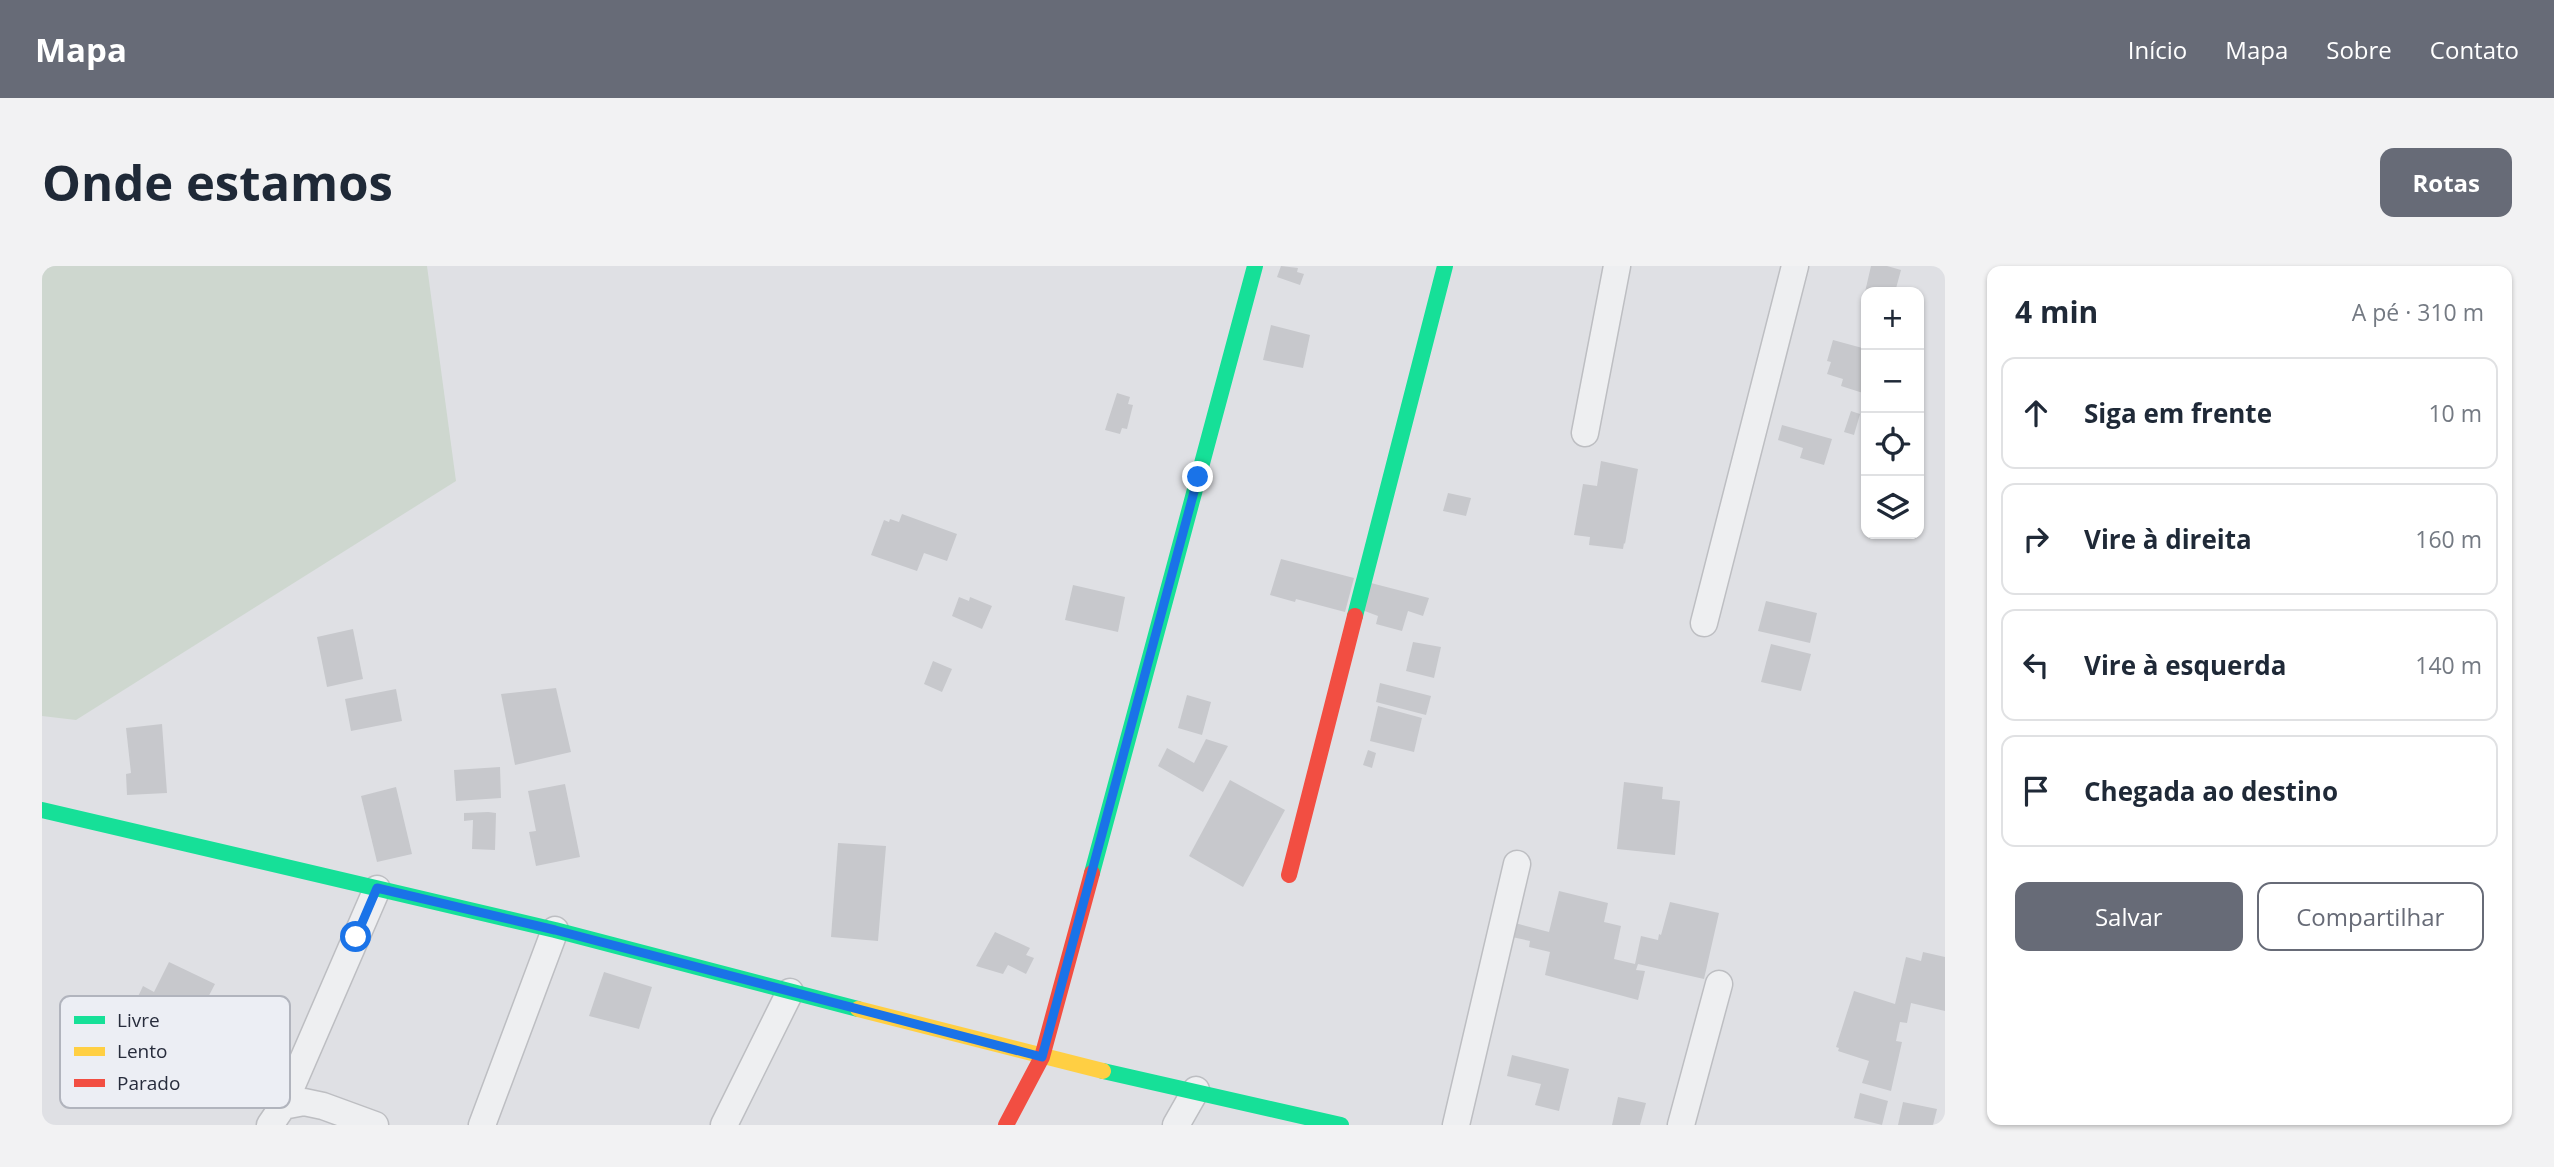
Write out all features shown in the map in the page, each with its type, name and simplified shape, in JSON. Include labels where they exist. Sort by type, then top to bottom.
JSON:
[{"type":"street","points":[[1006,1125],[1042,1057],[1255,266]]},
{"type":"street","points":[[1289,875],[1445,266]]},
{"type":"street","points":[[1585,433],[1617,266]]},
{"type":"street","points":[[1704,623],[1796,266]]},
{"type":"street","points":[[42,810],[555,930],[1042,1057],[1196,1090],[1295,1120],[1341,1125]]},
{"type":"street","points":[[1456,1125],[1517,864]]},
{"type":"street","points":[[290,1084],[377,888]]},
{"type":"street","points":[[482,1125],[555,930]]},
{"type":"street","points":[[1681,1125],[1719,984]]},
{"type":"street","points":[[724,1125],[790,992]]},
{"type":"street","points":[[1176,1125],[1196,1090]]},
{"type":"street","points":[[276,1116],[304,1102],[323,1106],[374,1125]]},
{"type":"shaded area","points":[[42,266],[427,266],[456,481],[76,720],[42,716]]},
{"type":"building","points":[[1281,266],[1298,268],[1297,272],[1304,274],[1300,285],[1277,277]]},
{"type":"building","points":[[1871,266],[1887,266],[1901,270],[1896,287],[1866,287]]},
{"type":"building","points":[[1271,325],[1310,335],[1303,368],[1263,360]]},
{"type":"building","points":[[1833,340],[1861,348],[1861,392],[1841,386],[1843,379],[1827,374],[1831,362],[1827,361]]},
{"type":"building","points":[[1117,393],[1130,397],[1128,404],[1133,405],[1127,429],[1122,428],[1120,434],[1105,430]]},
{"type":"building","points":[[1851,411],[1860,414],[1854,435],[1844,432]]},
{"type":"building","points":[[1782,425],[1832,439],[1824,465],[1800,458],[1803,448],[1778,440]]},
{"type":"building","points":[[1601,461],[1638,469],[1623,549],[1589,545],[1590,537],[1574,535],[1583,484],[1597,486]]},
{"type":"building","points":[[1448,493],[1471,498],[1466,516],[1443,511]]},
{"type":"building","points":[[902,514],[957,534],[947,561],[924,553],[917,571],[871,555],[884,520],[899,522]]},
{"type":"building","points":[[1281,559],[1354,578],[1345,612],[1270,595]]},
{"type":"building","points":[[1371,583],[1429,598],[1423,616],[1408,611],[1402,631],[1376,624],[1378,616],[1362,610]]},
{"type":"building","points":[[1073,585],[1125,597],[1118,632],[1065,620]]},
{"type":"building","points":[[959,597],[969,601],[970,597],[992,606],[982,629],[952,616]]},
{"type":"building","points":[[1766,601],[1817,613],[1810,643],[1758,631]]},
{"type":"building","points":[[353,629],[363,679],[327,687],[317,637]]},
{"type":"building","points":[[1413,642],[1441,647],[1434,678],[1406,671]]},
{"type":"building","points":[[1771,644],[1811,654],[1801,691],[1761,682]]},
{"type":"building","points":[[933,661],[952,669],[942,692],[924,684]]},
{"type":"building","points":[[1380,683],[1431,696],[1426,715],[1376,702]]},
{"type":"building","points":[[556,688],[571,752],[515,765],[501,694]]},
{"type":"building","points":[[396,689],[402,721],[351,731],[345,699]]},
{"type":"building","points":[[1187,695],[1211,702],[1202,735],[1178,728]]},
{"type":"building","points":[[1378,706],[1422,718],[1414,752],[1370,741]]},
{"type":"building","points":[[162,724],[167,793],[127,795],[126,774],[131,773],[126,728]]},
{"type":"building","points":[[1206,739],[1228,746],[1203,792],[1158,766],[1167,748],[1194,763]]},
{"type":"building","points":[[1368,750],[1376,753],[1372,768],[1363,765]]},
{"type":"building","points":[[500,767],[501,798],[456,801],[454,770]]},
{"type":"building","points":[[1230,780],[1285,810],[1243,887],[1189,856]]},
{"type":"building","points":[[1624,782],[1663,787],[1662,799],[1680,801],[1675,855],[1617,849]]},
{"type":"building","points":[[565,784],[580,857],[536,866],[529,832],[536,831],[528,791]]},
{"type":"building","points":[[396,787],[412,854],[377,862],[361,796]]},
{"type":"building","points":[[464,813],[496,813],[495,850],[472,849],[473,820],[464,821]]},
{"type":"building","points":[[838,843],[886,846],[878,941],[831,937]]},
{"type":"building","points":[[1559,891],[1608,903],[1604,922],[1621,926],[1614,959],[1635,964],[1641,936],[1658,940],[1670,902],[1719,913],[1704,979],[1638,964],[1636,970],[1645,971],[1638,1000],[1545,975],[1550,952],[1529,947],[1530,941],[1512,937],[1515,923],[1549,932]]},
{"type":"building","points":[[995,932],[1030,948],[1026,955],[1034,958],[1026,974],[1008,965],[1003,974],[976,966]]},
{"type":"building","points":[[1923,952],[1945,957],[1945,1011],[1911,1003],[1907,1023],[1900,1022],[1896,1041],[1902,1042],[1891,1091],[1862,1083],[1869,1061],[1838,1051],[1839,1048],[1836,1047],[1854,991],[1895,1004],[1906,957],[1921,961]]},
{"type":"building","points":[[169,962],[215,984],[209,996],[138,996],[143,986],[154,992]]},
{"type":"building","points":[[604,972],[652,987],[639,1029],[589,1016]]},
{"type":"building","points":[[1512,1055],[1569,1069],[1559,1111],[1535,1105],[1541,1084],[1507,1076]]},
{"type":"building","points":[[1860,1093],[1888,1101],[1882,1125],[1854,1118]]},
{"type":"building","points":[[1618,1097],[1646,1103],[1640,1125],[1612,1125]]},
{"type":"building","points":[[1903,1102],[1937,1109],[1933,1125],[1898,1125]]},
{"type":"traffic: fast","points":[[1092,873],[1255,266]]},
{"type":"traffic: fast","points":[[1355,616],[1445,266]]},
{"type":"traffic: fast","points":[[42,810],[555,930],[858,1009]]},
{"type":"traffic: fast","points":[[1103,1071],[1341,1125]]},
{"type":"traffic: slow","points":[[858,1009],[1103,1071]]},
{"type":"traffic: jam","points":[[1289,875],[1355,616]]},
{"type":"traffic: jam","points":[[1006,1125],[1042,1057],[1092,873]]},
{"type":"route","points":[[356,937],[377,888],[555,930],[1042,1057],[1198,477]]}]
